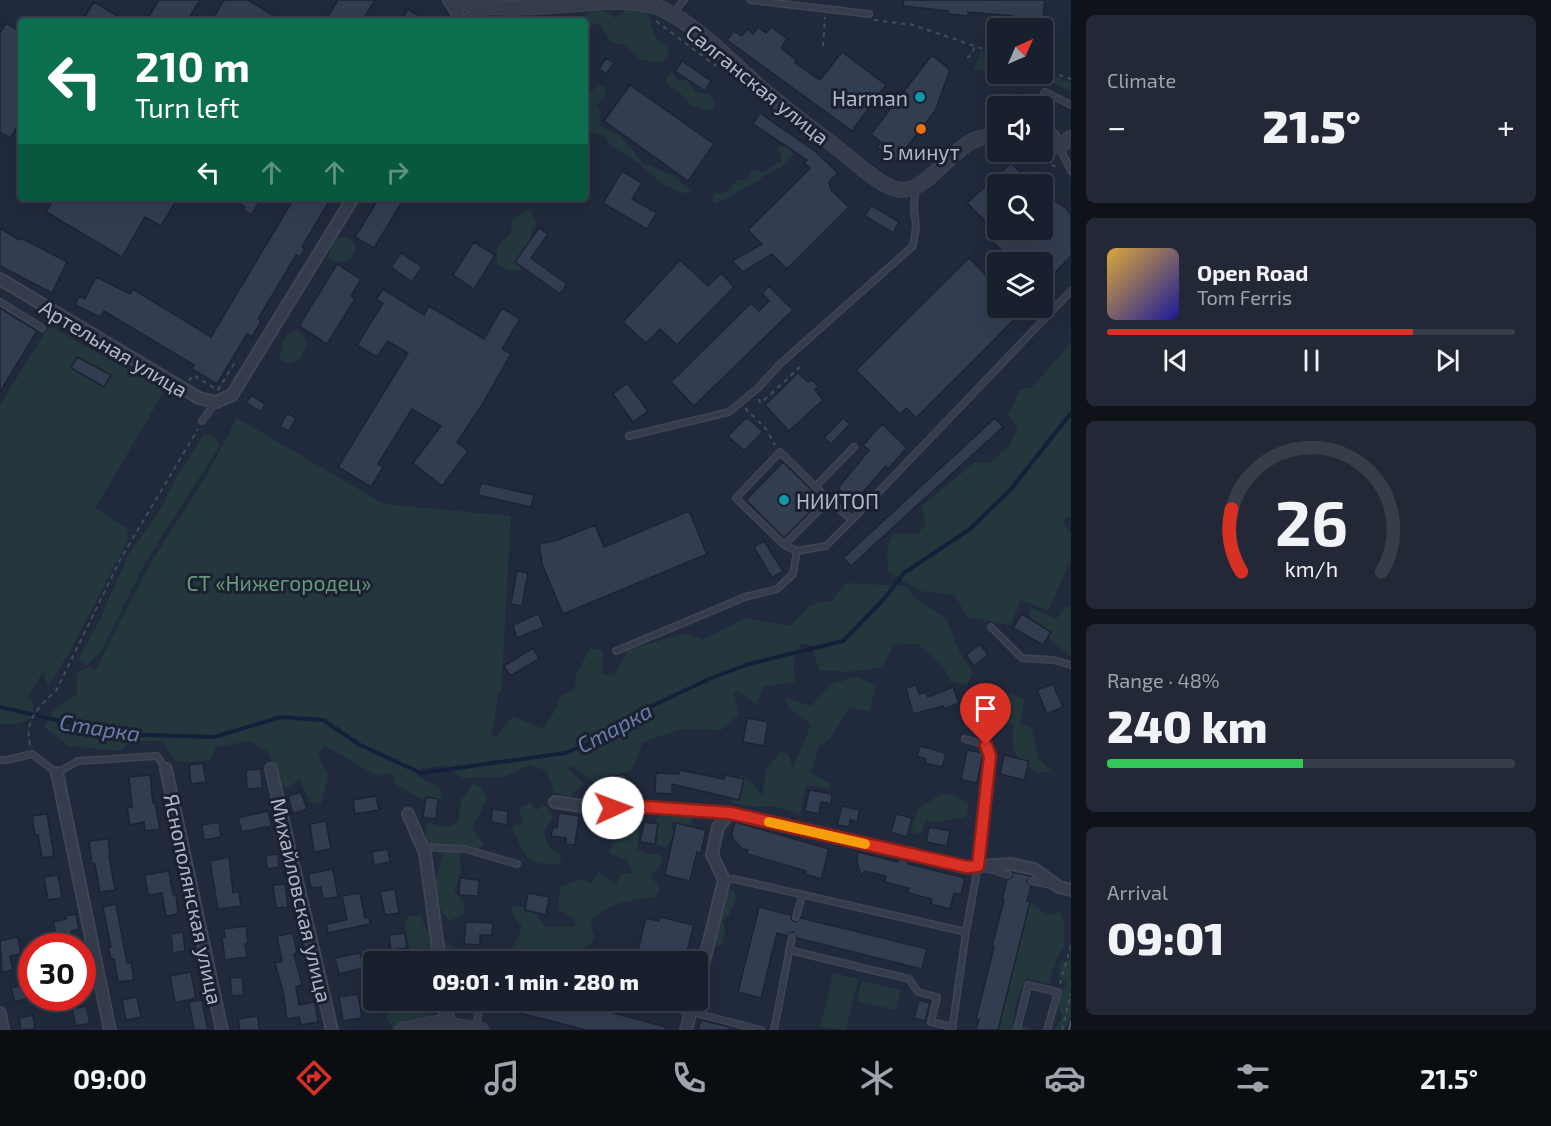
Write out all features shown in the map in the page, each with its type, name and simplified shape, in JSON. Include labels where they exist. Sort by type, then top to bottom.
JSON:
[{"type":"street","points":[[449,0],[458,14],[457,18]]},
{"type":"street","name":"Салганская улица","points":[[457,0],[466,4],[489,7],[625,1],[667,8],[708,40],[764,90],[868,172],[892,188],[903,190],[915,188]]},
{"type":"street","points":[[469,18],[489,7]]},
{"type":"street","points":[[915,188],[950,157],[973,141],[987,137]]},
{"type":"street","points":[[1053,147],[1071,138]]},
{"type":"street","name":"Артельная улица","points":[[0,279],[199,398],[216,402],[232,395],[351,201]]},
{"type":"street","name":"Яснополянская улица","points":[[166,769],[222,1030]]},
{"type":"street","name":"Михайловская улица","points":[[271,770],[332,1030]]},
{"type":"street","points":[[57,773],[110,1030]]},
{"type":"street","points":[[555,802],[596,808],[646,807],[730,813],[967,867],[1011,864],[1034,869],[1059,887],[1071,890]]},
{"type":"street","points":[[707,951],[724,880],[712,855],[718,827],[730,813]]},
{"type":"street","points":[[408,814],[425,853],[438,951]]},
{"type":"street","points":[[444,1011],[455,1028]]},
{"type":"street","points":[[686,1030],[691,1012]]},
{"type":"street","points":[[0,1014],[3,1030]]},
{"type":"street","points":[[402,1030],[436,1023],[455,1028],[478,1029]]},
{"type":"lane","points":[[667,8],[684,0]]},
{"type":"lane","points":[[750,0],[868,16]]},
{"type":"lane","points":[[1053,96],[1071,105]]},
{"type":"lane","points":[[1053,132],[1056,134],[1071,171]]},
{"type":"lane","points":[[629,436],[729,412],[753,393],[788,357],[913,246],[916,226],[915,188]]},
{"type":"lane","points":[[852,520],[780,452],[736,498],[784,545],[797,551],[826,546],[852,520],[1071,291]]},
{"type":"lane","points":[[0,303],[42,328]]},
{"type":"lane","points":[[202,421],[216,402]]},
{"type":"lane","points":[[815,487],[854,447]]},
{"type":"lane","points":[[784,545],[829,500]]},
{"type":"lane","points":[[616,651],[745,597],[777,589],[793,574],[797,551]]},
{"type":"lane","points":[[990,627],[1022,658],[1053,660],[1071,665]]},
{"type":"lane","points":[[789,950],[909,979],[918,992],[938,997],[931,1022],[952,1029],[978,866],[990,756],[986,745],[965,739]]},
{"type":"lane","points":[[0,760],[32,754],[57,773],[78,761],[157,756],[166,769]]},
{"type":"lane","points":[[422,847],[465,849],[517,864]]},
{"type":"lane","points":[[978,866],[1008,875]]},
{"type":"lane","points":[[724,880],[734,879],[966,932]]},
{"type":"lane","points":[[1032,881],[1059,887]]},
{"type":"lane","points":[[796,916],[802,896]]},
{"type":"lane","points":[[774,1030],[792,937]]},
{"type":"lane","points":[[1017,1030],[1028,985],[1058,992],[1047,1030]]},
{"type":"lane","points":[[478,1029],[480,1011]]},
{"type":"lane","points":[[687,1011],[761,1030]]},
{"type":"path","points":[[824,46],[825,14]]},
{"type":"path","points":[[868,16],[913,24],[987,50]]},
{"type":"path","points":[[652,19],[717,66]]},
{"type":"path","points":[[967,58],[972,54],[975,46]]},
{"type":"path","points":[[1053,73],[1071,79]]},
{"type":"path","points":[[753,393],[761,403],[773,395],[800,368],[788,357]]},
{"type":"path","points":[[189,382],[193,375],[218,390],[234,364]]},
{"type":"path","points":[[740,403],[766,429],[780,452]]},
{"type":"path","points":[[32,754],[27,732],[39,706],[56,691],[121,558],[202,421]]},
{"type":"path","points":[[1058,992],[1071,945]]},
{"type":"path","points":[[1062,1030],[1071,993]]},
{"type":"green space","points":[[630,5],[637,5],[648,14],[656,39],[668,47],[669,54],[661,63],[641,60],[626,45],[611,42],[599,24],[592,25],[588,31],[588,18],[585,18],[588,12],[603,10],[616,18]]},
{"type":"green space","points":[[982,51],[987,53],[987,72],[973,69]]},
{"type":"green space","points":[[672,73],[678,80],[686,80],[696,92],[709,94],[714,102],[714,109],[707,111],[691,106],[686,98],[668,85],[666,77]]},
{"type":"green space","points":[[1053,76],[1071,82],[1071,92],[1053,82]]},
{"type":"green space","points":[[598,86],[605,87],[605,96],[597,106],[601,113],[600,126],[620,136],[644,164],[673,175],[692,192],[682,193],[664,185],[641,165],[610,145],[603,135],[588,131],[588,94]]},
{"type":"green space","points":[[789,144],[793,155],[780,168],[716,204],[712,201],[715,194],[726,192],[738,180],[747,180],[752,170],[764,172],[782,161],[778,148]]},
{"type":"green space","points":[[525,210],[532,211],[537,224],[531,231],[531,249],[524,254],[520,270],[509,271],[498,265],[497,251],[500,244],[511,234],[512,221]]},
{"type":"green space","points":[[345,236],[354,242],[356,252],[347,261],[335,262],[328,257],[333,241]]},
{"type":"green space","points":[[49,326],[165,390],[95,508],[129,530],[126,535],[129,538],[69,653],[48,686],[43,672],[28,696],[27,699],[33,701],[33,717],[18,724],[0,724],[0,405]]},
{"type":"green space","points":[[297,329],[308,343],[299,360],[289,364],[279,358],[284,338]]},
{"type":"green space","points":[[1071,343],[1071,518],[1066,517],[1063,522],[1071,534],[1071,560],[1048,611],[1020,600],[1011,625],[967,617],[955,595],[920,591],[888,571],[887,549],[894,533],[917,534],[926,524],[922,506],[975,462],[990,463],[1009,446],[1018,427],[1008,415],[1020,390],[1032,387]]},
{"type":"green space","name":"СТ «Нижегородец»","points":[[237,418],[384,504],[511,516],[501,692],[497,692],[491,735],[497,736],[513,716],[543,729],[560,697],[575,689],[576,675],[590,648],[603,650],[602,674],[614,676],[629,649],[687,633],[702,640],[746,618],[790,626],[810,605],[831,601],[846,583],[905,586],[915,598],[947,619],[960,653],[973,672],[967,685],[950,681],[944,668],[918,644],[893,645],[883,667],[847,672],[819,670],[811,645],[800,644],[793,661],[795,682],[763,687],[756,704],[738,691],[734,694],[739,714],[721,730],[682,729],[643,742],[632,770],[598,785],[572,766],[567,768],[584,784],[570,797],[554,792],[547,771],[529,765],[504,777],[462,778],[446,765],[420,769],[418,776],[438,787],[443,799],[430,803],[395,784],[392,772],[377,776],[324,745],[318,754],[328,775],[321,804],[310,802],[299,778],[290,788],[280,785],[268,752],[250,741],[216,747],[211,760],[177,762],[162,741],[130,741],[120,751],[69,746],[44,727],[54,710],[77,694],[77,673],[90,666],[95,671],[151,562],[205,478]]},
{"type":"green space","points":[[204,434],[212,435],[220,445],[145,563],[101,652],[86,666],[78,660],[100,619],[127,557],[161,508],[177,476]]},
{"type":"green space","points":[[1066,607],[1071,607],[1071,657],[1043,633],[1029,615],[1032,608],[1056,619]]},
{"type":"green space","points":[[855,677],[877,685],[869,711],[850,707],[829,740],[819,745],[811,773],[829,783],[829,789],[806,785],[800,814],[773,806],[758,807],[732,803],[729,789],[742,775],[753,783],[762,796],[767,767],[781,752],[788,754],[793,769],[811,724],[789,708],[784,697],[811,706],[832,684]]},
{"type":"green space","points":[[1011,693],[1024,700],[1020,724],[1032,728],[1039,759],[1052,772],[1036,773],[1018,758],[1012,743],[1014,725],[989,720],[993,700]]},
{"type":"green space","points":[[473,784],[481,787],[487,799],[472,829],[484,844],[473,855],[459,851],[461,871],[454,891],[465,904],[463,914],[450,921],[438,905],[436,897],[436,882],[443,855],[425,845],[427,822],[447,828],[458,822],[461,800]]},
{"type":"green space","points":[[941,794],[957,796],[969,804],[966,817],[933,822],[926,819],[922,832],[916,834],[911,828],[918,809]]},
{"type":"green space","points":[[530,802],[536,810],[544,805],[553,816],[544,832],[549,847],[562,855],[559,864],[533,861],[520,845],[512,827],[523,822],[519,808]]},
{"type":"green space","points":[[678,806],[695,815],[689,827],[671,821],[674,835],[665,848],[657,844],[656,820],[664,812],[672,816]]},
{"type":"green space","points":[[634,813],[639,827],[637,850],[648,854],[659,854],[662,863],[651,877],[660,888],[656,897],[620,903],[598,915],[590,922],[595,940],[585,947],[586,951],[503,951],[514,946],[522,927],[511,912],[513,905],[533,909],[545,927],[575,926],[575,919],[558,909],[560,887],[581,879],[591,884],[598,872],[616,884],[621,874],[634,873],[626,859],[610,854],[612,842],[621,840],[625,817]]},
{"type":"green space","points":[[732,889],[737,897],[730,914],[723,920],[725,932],[722,945],[716,946],[711,940],[715,924],[720,918],[719,907],[724,891]]},
{"type":"green space","points":[[1030,902],[1047,915],[1059,912],[1064,921],[1064,946],[1056,960],[1049,984],[1027,978],[1019,995],[1014,1013],[1014,1026],[1028,1027],[1030,1030],[998,1030]]},
{"type":"green space","points":[[408,916],[421,916],[426,930],[457,951],[410,951],[405,926]]},
{"type":"green space","points":[[1069,946],[1071,946],[1071,1017],[1064,1030],[1054,1030],[1063,1016],[1057,1006],[1066,983],[1058,975],[1061,961],[1070,960]]},
{"type":"green space","points":[[833,973],[858,979],[846,1030],[820,1027]]},
{"type":"green space","points":[[862,981],[901,990],[896,1010],[857,1001]]},
{"type":"green space","points":[[384,1011],[404,1011],[412,1014],[413,1011],[429,1011],[436,1030],[393,1030]]},
{"type":"building","points":[[159,0],[200,0],[189,18],[148,18]]},
{"type":"building","points":[[224,0],[248,0],[278,18],[216,18]]},
{"type":"building","points":[[338,0],[375,0],[364,18],[327,18]]},
{"type":"building","points":[[904,0],[1045,0],[1043,18],[1017,18],[968,12],[968,16],[948,14],[948,11],[903,6]]},
{"type":"building","points":[[94,2],[121,18],[84,18]]},
{"type":"building","points":[[408,9],[422,18],[403,18]]},
{"type":"building","points":[[6,23],[18,30],[18,126],[10,138],[0,132],[0,33]]},
{"type":"building","points":[[758,27],[766,33],[771,27],[787,39],[781,48],[796,60],[795,63],[820,80],[842,52],[886,85],[852,131],[727,40],[734,31],[742,36],[747,29],[753,34]]},
{"type":"building","name":"Harman","points":[[932,55],[950,70],[935,111],[895,162],[877,147],[881,142],[871,134]]},
{"type":"building","points":[[606,58],[614,63],[606,74],[599,69]]},
{"type":"building","points":[[682,61],[711,81],[705,91],[675,71]]},
{"type":"building","points":[[630,85],[714,144],[688,181],[604,121]]},
{"type":"building","points":[[1015,91],[1020,96],[1010,96]]},
{"type":"building","points":[[760,113],[816,152],[838,173],[829,182],[831,190],[849,207],[787,269],[772,254],[743,272],[732,261],[762,244],[748,230],[810,168],[804,163],[807,160],[753,124]]},
{"type":"building","points":[[1011,163],[1022,174],[999,174]]},
{"type":"building","points":[[622,171],[642,183],[632,199],[657,213],[647,229],[603,203]]},
{"type":"building","points":[[987,185],[987,223],[967,203]]},
{"type":"building","points":[[1053,199],[1066,208],[1071,215],[1071,256],[1053,275],[1053,252],[1003,252],[991,240],[1053,240]]},
{"type":"building","points":[[52,201],[176,201],[161,226],[145,217],[122,257],[46,212]]},
{"type":"building","points":[[235,201],[260,201],[251,215],[243,210],[245,207]]},
{"type":"building","points":[[292,201],[329,201],[302,247],[305,248],[300,257],[296,255],[258,319],[261,321],[252,337],[247,334],[217,384],[192,369],[194,365],[104,311],[100,317],[75,305],[79,296],[85,299],[96,277],[130,294],[133,289],[211,337]]},
{"type":"building","points":[[377,201],[402,202],[374,248],[355,237]]},
{"type":"building","points":[[871,205],[899,222],[893,233],[865,216]]},
{"type":"building","points":[[0,228],[19,240],[21,238],[67,262],[52,293],[0,266]]},
{"type":"building","points":[[539,228],[548,234],[531,258],[567,284],[560,294],[515,262]]},
{"type":"building","points":[[474,242],[495,255],[474,289],[453,275]]},
{"type":"building","points":[[401,253],[422,267],[412,282],[391,267]]},
{"type":"building","points":[[969,258],[985,274],[987,272],[987,318],[1015,319],[916,418],[907,408],[900,414],[856,370]]},
{"type":"building","points":[[680,260],[708,286],[721,273],[734,287],[677,345],[660,329],[646,343],[623,322]]},
{"type":"building","points":[[337,264],[361,279],[351,296],[355,299],[327,344],[299,326]]},
{"type":"building","points":[[769,286],[793,310],[694,406],[671,382],[751,303],[759,311],[769,301],[762,293]]},
{"type":"building","points":[[383,289],[424,315],[429,306],[484,339],[502,308],[520,319],[502,349],[511,354],[480,408],[457,442],[468,451],[442,486],[413,463],[441,426],[412,409],[378,464],[383,467],[371,487],[338,467],[408,353],[388,341],[377,357],[357,345],[383,303],[376,299]]},
{"type":"building","points":[[0,308],[37,331],[0,392]]},
{"type":"building","points":[[77,357],[111,375],[104,387],[71,368]]},
{"type":"building","points":[[798,373],[808,382],[811,379],[819,387],[815,390],[823,400],[789,431],[765,405]]},
{"type":"building","points":[[627,383],[648,411],[633,422],[613,394]]},
{"type":"building","points":[[251,395],[265,404],[261,412],[246,403]]},
{"type":"building","points":[[287,413],[296,418],[289,431],[280,427]]},
{"type":"building","points":[[747,417],[763,432],[744,451],[728,436]]},
{"type":"building","points":[[843,418],[850,424],[831,444],[824,438]]},
{"type":"building","points":[[995,418],[1003,427],[851,566],[843,558]]},
{"type":"building","points":[[882,424],[907,448],[888,469],[886,466],[854,502],[838,488],[869,450],[863,445]]},
{"type":"building","name":"НИИТОП","points":[[783,462],[822,500],[784,538],[746,500]]},
{"type":"building","points":[[481,483],[534,495],[531,507],[478,495]]},
{"type":"building","points":[[689,511],[707,554],[563,614],[542,564],[539,544],[558,540],[595,525],[604,547]]},
{"type":"building","points":[[764,541],[783,571],[772,578],[754,547]]},
{"type":"building","points":[[517,571],[528,573],[522,606],[511,604]]},
{"type":"building","points":[[1022,614],[1051,632],[1043,645],[1013,628]]},
{"type":"building","points":[[539,615],[544,627],[517,638],[513,625]]},
{"type":"building","points":[[980,644],[988,655],[974,666],[966,655]]},
{"type":"building","points":[[533,648],[539,659],[510,676],[504,666]]},
{"type":"building","points":[[1053,684],[1063,707],[1047,714],[1037,690]]},
{"type":"building","points":[[916,685],[919,694],[926,692],[928,697],[953,687],[959,703],[944,709],[943,706],[913,714],[906,688]]},
{"type":"building","points":[[747,718],[768,722],[764,746],[743,742]]},
{"type":"building","points":[[920,746],[946,753],[942,767],[925,763],[926,759],[917,756]]},
{"type":"building","points":[[967,750],[983,753],[977,783],[961,780]]},
{"type":"building","points":[[1004,755],[1029,761],[1024,780],[1000,774]]},
{"type":"building","points":[[203,763],[206,782],[191,784],[189,765]]},
{"type":"building","points":[[261,769],[262,788],[247,789],[246,770]]},
{"type":"building","points":[[680,770],[724,779],[725,775],[744,779],[739,800],[672,784],[672,794],[655,793],[656,773],[679,774]]},
{"type":"building","points":[[625,774],[627,785],[612,787],[610,777]]},
{"type":"building","points":[[150,775],[153,803],[155,803],[160,829],[145,831],[144,822],[130,825],[127,808],[132,807],[129,777]]},
{"type":"building","points":[[809,790],[832,794],[831,804],[821,802],[819,814],[805,811]]},
{"type":"building","points":[[301,792],[307,809],[293,814],[288,796]]},
{"type":"building","points":[[376,796],[379,810],[355,814],[353,800]]},
{"type":"building","points":[[426,797],[438,799],[436,819],[423,817]]},
{"type":"building","points":[[842,806],[860,810],[857,822],[850,820],[849,827],[837,825]]},
{"type":"building","points":[[492,809],[508,811],[507,825],[491,822]]},
{"type":"building","points":[[268,811],[272,826],[242,832],[238,818]]},
{"type":"building","points":[[559,813],[579,816],[575,845],[566,844],[566,838],[551,836],[553,827],[557,828]]},
{"type":"building","points":[[47,814],[54,856],[42,858],[32,816]]},
{"type":"building","points":[[896,814],[912,818],[907,837],[891,832]]},
{"type":"building","points":[[606,818],[619,821],[616,839],[602,837]]},
{"type":"building","points":[[326,821],[331,849],[314,852],[310,824]]},
{"type":"building","points":[[219,822],[221,837],[204,840],[202,825]]},
{"type":"building","points":[[644,822],[658,824],[655,844],[640,842]]},
{"type":"building","points":[[735,822],[829,849],[821,879],[805,874],[806,871],[747,854],[748,850],[741,848],[733,839]]},
{"type":"building","points":[[676,823],[706,830],[701,853],[697,852],[690,881],[665,875]]},
{"type":"building","points":[[929,827],[950,831],[947,846],[926,842]]},
{"type":"building","points":[[108,839],[115,890],[100,892],[95,864],[92,864],[89,841]]},
{"type":"building","points":[[388,849],[390,862],[374,865],[372,852]]},
{"type":"building","points":[[858,852],[898,862],[899,859],[908,861],[908,864],[965,878],[961,894],[954,893],[950,909],[931,904],[932,899],[908,893],[909,888],[885,882],[886,876],[865,871],[861,876],[857,862]]},
{"type":"building","points":[[278,854],[279,867],[267,869],[266,855]]},
{"type":"building","points":[[229,857],[233,893],[239,892],[241,906],[218,909],[210,861]]},
{"type":"building","points":[[333,869],[338,897],[323,899],[321,887],[311,888],[308,874]]},
{"type":"building","points":[[169,871],[173,895],[176,895],[178,914],[166,916],[162,893],[148,895],[145,875]]},
{"type":"building","points":[[1012,872],[1031,876],[1027,881],[1031,886],[1027,901],[1030,902],[998,1030],[976,1030],[979,1019],[976,1019],[994,947],[992,946],[1004,900],[1002,900],[1007,880],[1012,877]]},
{"type":"building","points":[[58,875],[62,898],[48,900],[44,877]]},
{"type":"building","points":[[460,878],[479,880],[478,896],[459,895]]},
{"type":"building","points":[[285,884],[288,907],[276,908],[273,885]]},
{"type":"building","points":[[395,889],[399,913],[385,915],[380,892]]},
{"type":"building","points":[[360,893],[365,918],[369,917],[370,924],[328,933],[326,924],[347,920],[342,896]]},
{"type":"building","points":[[528,893],[549,897],[546,915],[525,910]]},
{"type":"building","points":[[116,904],[127,963],[131,962],[134,980],[118,982],[114,959],[111,959],[108,947],[111,947],[103,907]]},
{"type":"building","points":[[759,907],[791,915],[795,922],[801,918],[927,949],[922,969],[797,938],[793,932],[787,936],[777,933],[761,998],[738,992]]},
{"type":"building","points":[[76,914],[79,929],[71,931],[72,933],[56,933],[53,922],[66,919],[65,916]]},
{"type":"building","points":[[660,917],[694,925],[687,951],[638,951],[646,918],[659,921]]},
{"type":"building","points":[[466,922],[493,923],[492,935],[480,935],[480,945],[464,944]]},
{"type":"building","points":[[246,926],[247,957],[225,960],[222,937],[225,937],[224,929]]},
{"type":"building","points":[[183,932],[185,951],[173,953],[171,934]]},
{"type":"building","points":[[293,933],[297,953],[294,954],[302,985],[296,987],[299,1005],[315,1002],[318,1022],[301,1025],[299,1017],[287,1019],[275,963],[282,961],[277,936]]},
{"type":"building","points":[[405,933],[407,948],[391,950],[389,935]]},
{"type":"building","points":[[18,937],[18,955],[10,956],[13,970],[2,972],[0,941]]},
{"type":"building","points":[[360,953],[363,968],[339,974],[335,958]]},
{"type":"building","points":[[191,972],[196,998],[175,1003],[170,976]]},
{"type":"building","points":[[242,977],[244,995],[232,996],[230,978]]},
{"type":"building","points":[[18,986],[18,1001],[15,1002],[11,988]]},
{"type":"building","points":[[358,994],[362,1018],[343,1021],[339,997]]},
{"type":"building","points":[[137,997],[141,1017],[126,1020],[122,1000]]},
{"type":"building","points":[[202,1000],[208,1030],[194,1030],[189,1002]]},
{"type":"building","points":[[919,1000],[930,1003],[925,1021],[914,1018]]},
{"type":"building","points":[[72,1011],[87,1011],[90,1023],[76,1026]]},
{"type":"building","points":[[512,1011],[606,1011],[666,1027],[665,1030],[586,1030]]},
{"type":"building","points":[[33,1015],[35,1029],[21,1030],[19,1018]]},
{"type":"building","points":[[258,1016],[259,1030],[240,1030],[238,1019]]},
{"type":"building","points":[[701,1020],[730,1027],[730,1030],[698,1030]]},
{"type":"waterway","name":"Старка","points":[[0,707],[117,734],[214,737],[281,717],[323,720],[360,745],[421,773],[565,753],[598,740],[627,718],[709,679],[749,664],[843,641],[884,599],[904,573],[970,529],[1011,489],[1071,413]]},
{"type":"tram line","points":[[1069,1030],[1071,1021]]},
{"type":"slow traffic","points":[[769,822],[865,844]]},
{"type":"place","name":"Harman","points":[[920,97]]},
{"type":"place","name":"5 минут","points":[[921,129]]},
{"type":"place","name":"НИИТОП","points":[[784,500]]},
{"type":"route","points":[[613,808],[646,807],[730,813],[967,867],[978,866],[990,756],[986,745]]}]
